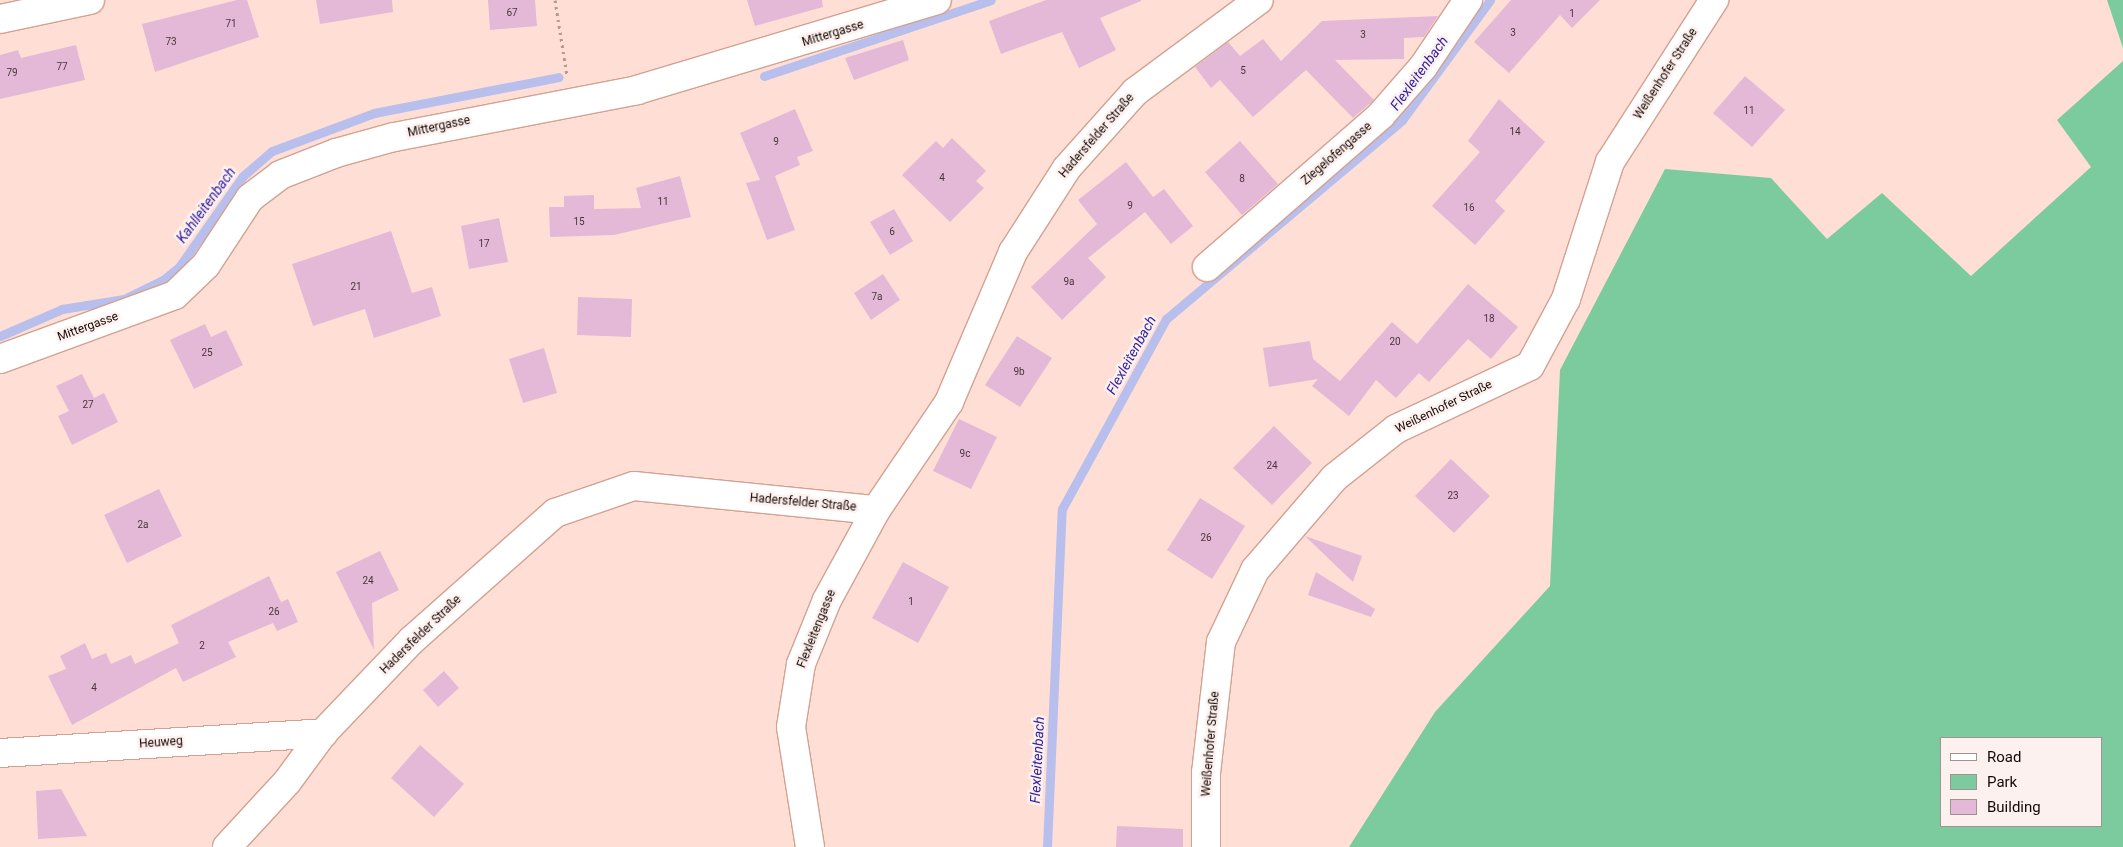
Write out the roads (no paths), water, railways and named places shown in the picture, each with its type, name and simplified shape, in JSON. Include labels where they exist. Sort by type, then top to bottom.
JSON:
[{"type":"street","points":[[0,19],[90,0]]},
{"type":"street","name":"Mittergasse","points":[[0,359],[175,295],[206,265],[250,198],[280,175],[394,136],[571,100],[637,90],[937,0]]},
{"type":"street","name":"Hadersfelder Straße","points":[[227,847],[287,782],[323,733],[412,640],[554,513],[634,486],[876,510],[949,402],[1013,252],[1067,168],[1135,92],[1259,0]]},
{"type":"street","name":"Ziegelofengasse","points":[[1207,267],[1381,115],[1423,67],[1468,0]]},
{"type":"street","name":"Weißenhofer Straße","points":[[1206,847],[1206,773],[1221,642],[1255,570],[1334,478],[1396,429],[1530,366],[1566,300],[1610,162],[1714,0]]},
{"type":"street","name":"Flexleitengasse","points":[[810,847],[790,727],[802,664],[827,600],[876,510]]},
{"type":"street","name":"Heuweg","points":[[0,753],[323,733]]},
{"type":"waterway","points":[[764,76],[991,0]]},
{"type":"waterway","name":"Flexleitenbach","points":[[1047,847],[1062,509],[1166,319],[1402,120],[1490,0]]},
{"type":"waterway","name":"Kahlleitenbach","points":[[0,336],[62,309],[124,299],[163,280],[179,267],[243,176],[272,151],[374,113],[559,77]]}]
